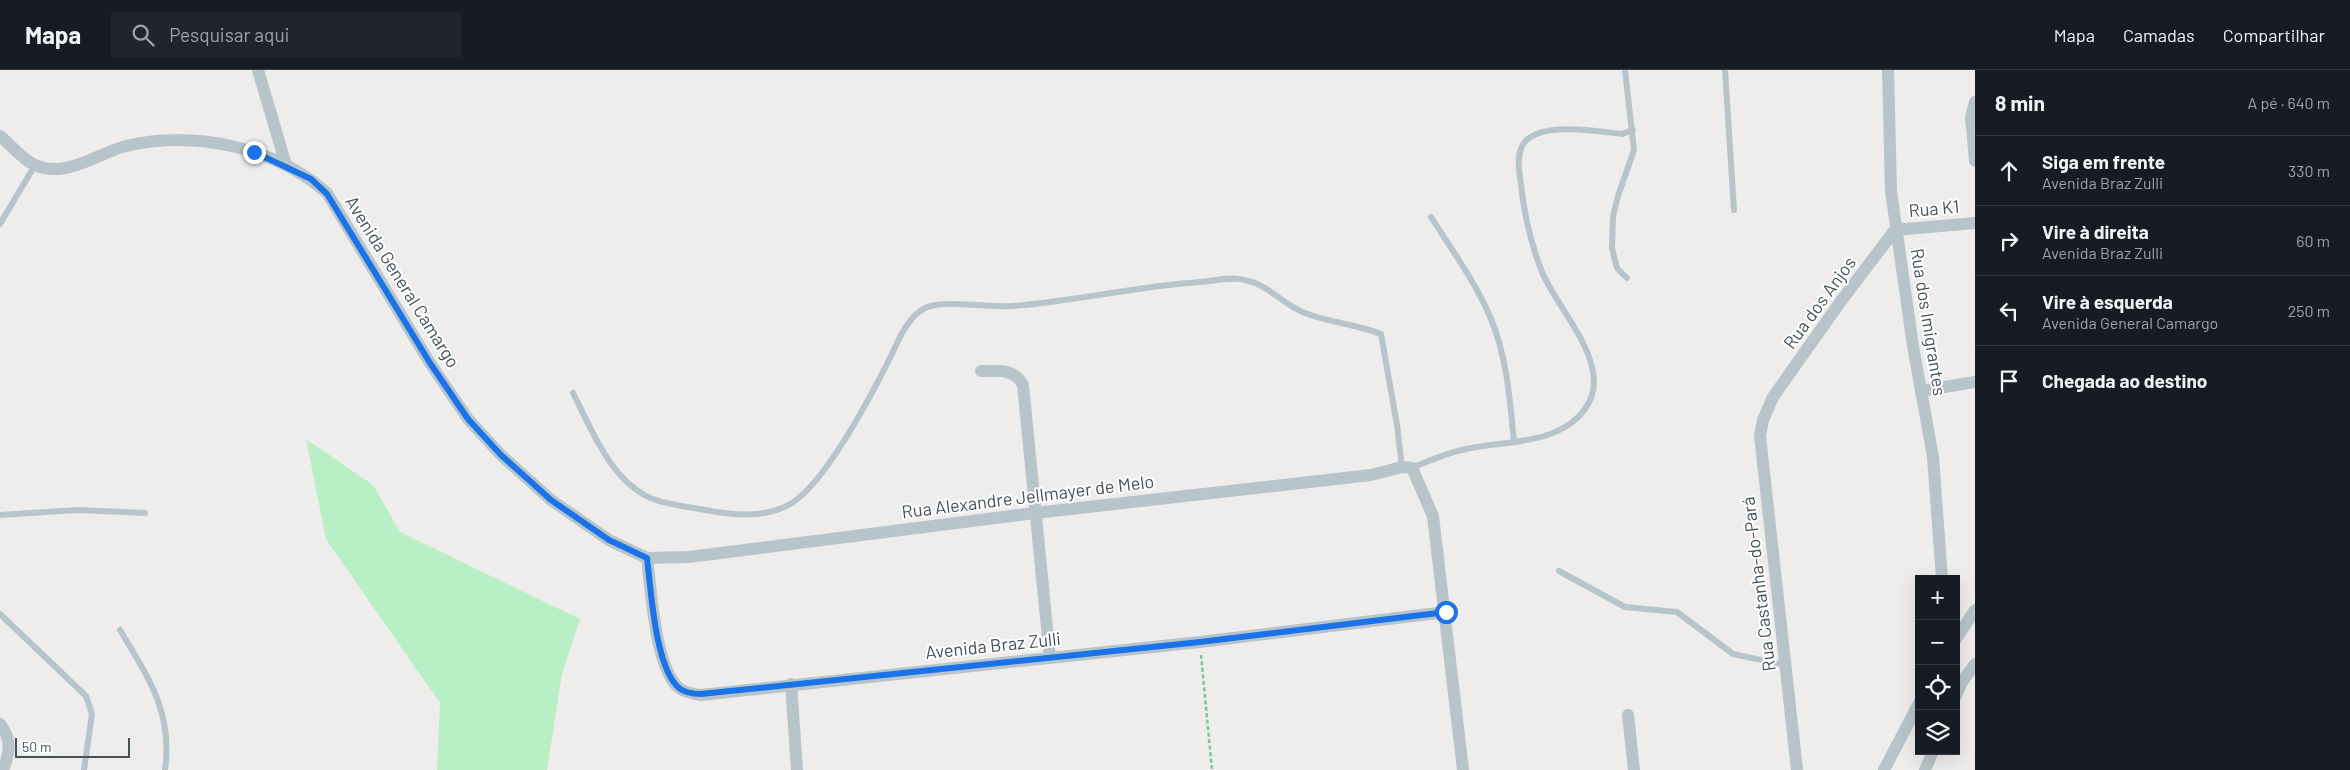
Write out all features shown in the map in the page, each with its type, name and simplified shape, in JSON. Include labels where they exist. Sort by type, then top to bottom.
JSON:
[{"type":"street","points":[[258,70],[286,165]]},
{"type":"street","name":"Rua dos Imigrantes","points":[[1888,70],[1891,191],[1895,230],[1933,457],[1942,575]]},
{"type":"street","points":[[1975,102],[1971,117],[1975,161]]},
{"type":"street","points":[[0,136],[36,165]]},
{"type":"street","name":"Avenida General Camargo","points":[[36,165],[60,169],[127,146],[156,142],[193,141],[231,145],[286,165],[311,179],[327,194],[430,363],[468,419],[501,455],[551,500],[609,540],[647,558]]},
{"type":"street","name":"Rua K1","points":[[1895,230],[1975,223]]},
{"type":"street","name":"Rua dos Anjos","points":[[1773,397],[1841,301],[1895,230]]},
{"type":"street","points":[[981,370],[1005,370],[1014,373],[1022,385],[1050,658]]},
{"type":"street","points":[[1921,391],[1975,382]]},
{"type":"street","name":"Rua Castanha-do-Pará","points":[[1773,397],[1763,420],[1760,450],[1797,770]]},
{"type":"street","points":[[1407,467],[1433,516],[1446,612],[1463,770]]},
{"type":"street","name":"Rua Alexandre Jellmayer de Melo","points":[[647,558],[690,557],[1034,513],[1371,475],[1407,467]]},
{"type":"street","name":"Avenida Braz Zulli","points":[[647,558],[662,658],[670,677],[679,688],[688,693],[701,694],[1200,642],[1446,612]]},
{"type":"street","points":[[1960,633],[1975,610]]},
{"type":"street","points":[[1960,687],[1975,664]]},
{"type":"street","points":[[1960,678],[1962,682]]},
{"type":"street","points":[[791,684],[797,770]]},
{"type":"street","points":[[1884,770],[1915,710]]},
{"type":"street","points":[[1628,715],[1634,770]]},
{"type":"street","points":[[0,724],[6,731],[9,743],[9,755],[3,770]]},
{"type":"street","points":[[1924,770],[1931,755]]},
{"type":"lane","points":[[1625,70],[1634,150],[1613,216],[1614,261],[1617,268],[1627,278]]},
{"type":"lane","points":[[1725,70],[1734,210]]},
{"type":"lane","points":[[573,393],[600,446],[618,472],[636,490],[654,500],[751,515],[776,510],[792,503],[810,487],[849,433],[910,321],[927,307],[939,304],[1013,307],[1192,282],[1242,279],[1266,287],[1285,304],[1305,313],[1364,327],[1381,334],[1397,425],[1407,467],[1444,454],[1533,440],[1568,426],[1584,410],[1591,399],[1594,378],[1585,348],[1543,275],[1534,250],[1522,194],[1520,152],[1530,138],[1549,130],[1622,134],[1633,130]]},
{"type":"lane","points":[[0,224],[36,165]]},
{"type":"lane","points":[[1431,217],[1471,280],[1491,319],[1500,348],[1509,393],[1514,442]]},
{"type":"lane","points":[[0,515],[78,510],[145,513]]},
{"type":"lane","points":[[1558,571],[1625,607],[1678,612],[1733,654],[1786,666]]},
{"type":"lane","points":[[0,614],[86,696],[92,714],[84,770]]},
{"type":"lane","points":[[120,630],[148,677],[163,710],[166,730],[165,770]]},
{"type":"path","points":[[1200,642],[1212,770]]},
{"type":"green space","points":[[306,439],[373,485],[400,532],[580,619],[562,674],[547,770],[437,770],[440,703],[326,539]]},
{"type":"route","points":[[254,152],[286,165],[311,179],[327,194],[430,363],[468,419],[501,455],[551,500],[609,540],[647,558],[654,616],[662,658],[670,677],[679,688],[688,693],[701,694],[1200,642],[1446,612]]}]
